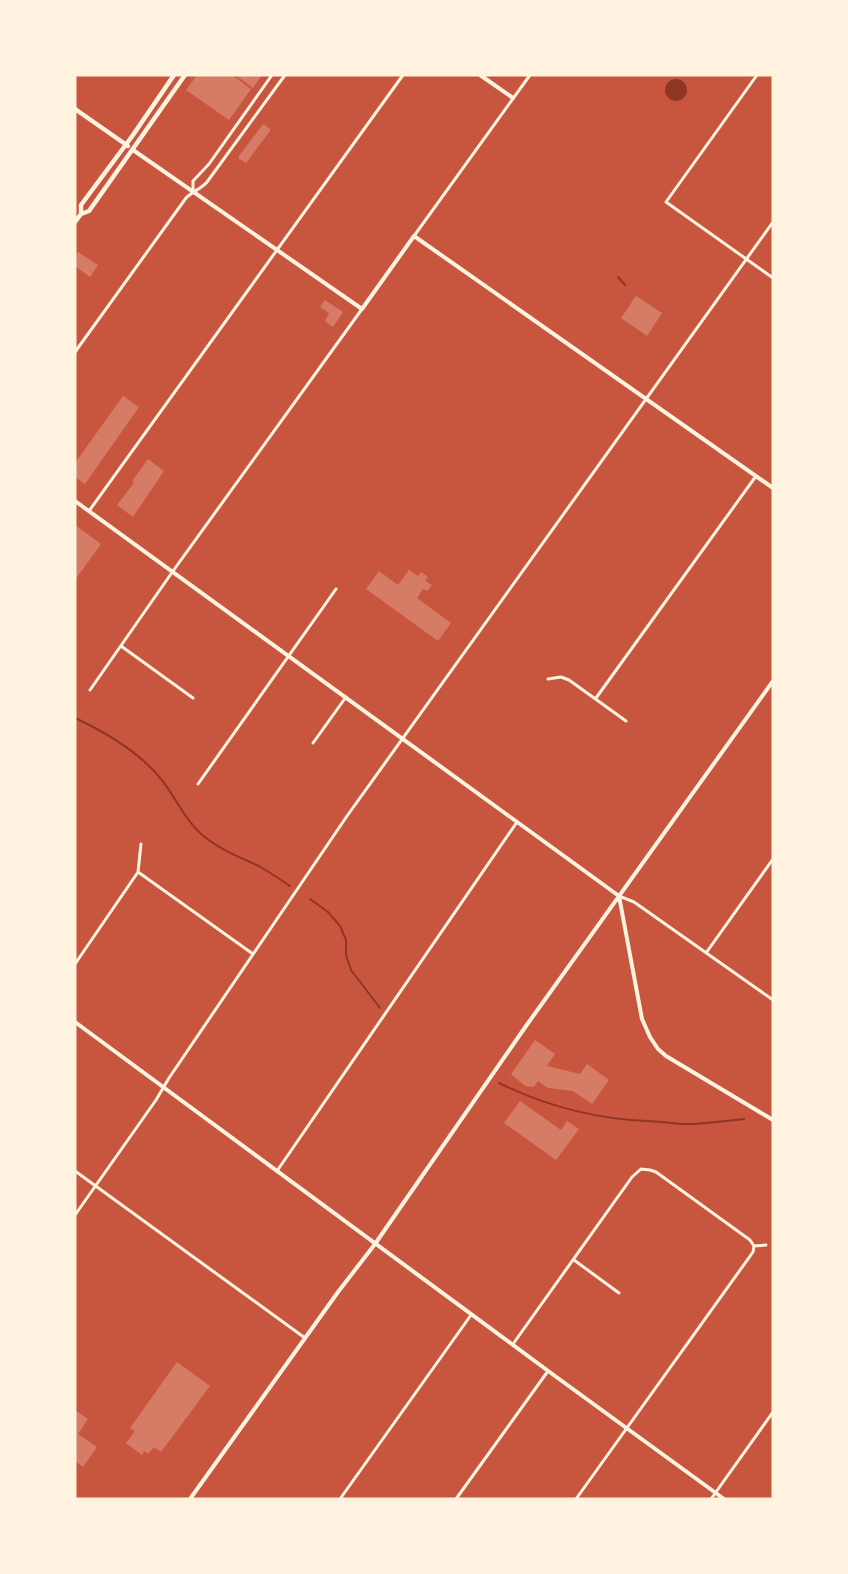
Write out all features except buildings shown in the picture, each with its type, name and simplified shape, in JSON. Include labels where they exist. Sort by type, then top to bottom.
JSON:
[{"type":"main road","points":[[81,214],[81,205],[174,75]]},
{"type":"main road","points":[[75,222],[81,214],[89,211],[184,75]]},
{"type":"main road","points":[[75,109],[133,150]]},
{"type":"street","points":[[193,191],[194,181],[209,164],[272,75]]},
{"type":"street","points":[[75,352],[186,198],[193,191],[203,187],[285,75]]},
{"type":"street","points":[[89,511],[403,75]]},
{"type":"street","points":[[480,75],[513,98]]},
{"type":"street","points":[[90,690],[530,75]]},
{"type":"street","points":[[757,75],[666,202],[773,278]]},
{"type":"street","points":[[133,150],[362,309]]},
{"type":"street","points":[[75,1215],[156,1100],[347,816],[773,222]]},
{"type":"street","points":[[414,236],[773,488]]},
{"type":"street","points":[[596,698],[756,476]]},
{"type":"street","points":[[75,501],[619,896],[634,902],[773,1000]]},
{"type":"street","points":[[198,784],[336,589]]},
{"type":"street","points":[[121,646],[193,698]]},
{"type":"street","points":[[548,679],[561,677],[569,680],[626,721]]},
{"type":"street","points":[[190,1499],[375,1244],[526,1026],[773,681]]},
{"type":"street","points":[[313,743],[346,698]]},
{"type":"street","points":[[277,1172],[517,822]]},
{"type":"street","points":[[75,964],[138,872],[141,844]]},
{"type":"street","points":[[706,952],[773,859]]},
{"type":"street","points":[[138,872],[253,955]]},
{"type":"street","points":[[619,896],[642,1019],[658,1049],[674,1061],[773,1120]]},
{"type":"street","points":[[75,1022],[724,1499]]},
{"type":"street","points":[[513,1345],[632,1177],[641,1169],[656,1173],[750,1240],[754,1246],[753,1252],[576,1499]]},
{"type":"street","points":[[75,1171],[305,1338]]},
{"type":"street","points":[[754,1246],[766,1245]]},
{"type":"street","points":[[574,1260],[619,1293]]},
{"type":"street","points":[[340,1499],[471,1315]]},
{"type":"street","points":[[456,1499],[548,1371]]},
{"type":"street","points":[[711,1499],[773,1412]]},
{"type":"shaded area","points":[[676,79],[684,82],[687,90],[684,98],[676,101],[668,98],[665,90],[668,82]]},
{"type":"waterway","points":[[618,277],[625,285]]},
{"type":"waterway","points":[[75,718],[110,737],[153,769],[171,792],[188,820],[212,843],[259,866],[290,886]]},
{"type":"waterway","points":[[310,899],[328,912],[340,926],[346,940],[346,955],[351,970],[380,1008]]},
{"type":"waterway","points":[[499,1083],[571,1110],[628,1120],[687,1124],[744,1119]]}]
